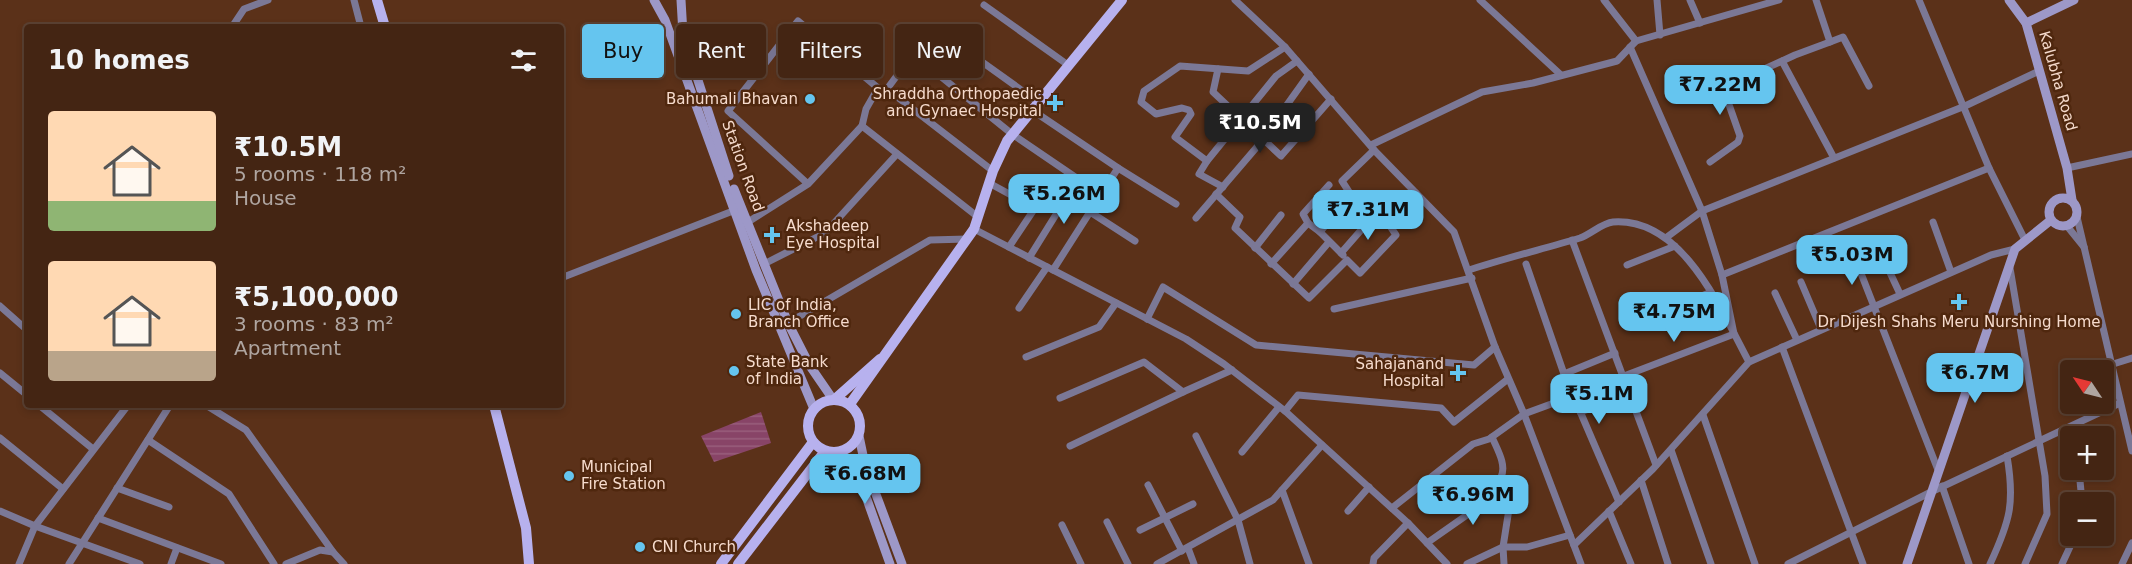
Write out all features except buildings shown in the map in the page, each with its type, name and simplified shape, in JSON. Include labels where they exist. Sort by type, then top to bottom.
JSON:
[{"type":"main road","points":[[377,0],[384,24]]},
{"type":"main road","points":[[654,0],[665,20],[739,209],[756,270],[814,409],[808,426],[813,442],[825,451],[838,452],[854,444],[859,436]]},
{"type":"main road","name":"Station Road","points":[[681,0],[682,33],[739,209],[748,222],[788,323],[810,366],[833,399]]},
{"type":"main road","points":[[814,409],[833,399],[881,358],[974,229],[993,171],[1012,134],[1122,0]]},
{"type":"main road","name":"Kalubha Road","points":[[2009,0],[2026,23],[2067,172],[2072,200]]},
{"type":"main road","points":[[2026,23],[2074,0]]},
{"type":"main road","points":[[2061,198],[2067,172]]},
{"type":"main road","points":[[2028,238],[2053,202],[2061,198],[2072,200],[2077,208],[2077,217],[2067,226],[2058,226],[2051,220],[2049,210]]},
{"type":"main road","points":[[1908,562],[2015,249],[2051,220]]},
{"type":"main road","points":[[850,404],[879,366],[881,358]]},
{"type":"main road","points":[[833,399],[850,404],[860,419],[859,436],[865,465],[902,564]]},
{"type":"main road","points":[[495,408],[526,528],[529,564]]},
{"type":"main road","points":[[720,564],[813,442]]},
{"type":"main road","points":[[738,564],[825,451]]},
{"type":"main road","points":[[838,452],[859,477],[890,564]]},
{"type":"street","points":[[234,24],[244,9],[268,0]]},
{"type":"street","points":[[354,0],[361,24]]},
{"type":"street","points":[[1235,0],[1285,47],[1372,147],[1454,232],[1495,347],[1524,414],[1581,564]]},
{"type":"street","points":[[1480,0],[1561,75]]},
{"type":"street","points":[[1604,0],[1633,44],[1702,211],[1722,275],[1734,334]]},
{"type":"street","points":[[1657,0],[1660,34]]},
{"type":"street","points":[[1690,0],[1700,23]]},
{"type":"street","points":[[1329,185],[1303,214],[1308,223],[1320,232],[1360,273],[1395,235],[1388,223],[1351,195],[1342,180],[1372,147],[1482,92],[1533,83],[1617,61],[1633,44],[1779,0]]},
{"type":"street","points":[[1816,0],[1830,42]]},
{"type":"street","points":[[1919,0],[1989,168],[2028,238]]},
{"type":"street","points":[[984,5],[1068,65]]},
{"type":"street","points":[[748,222],[808,184],[862,126],[866,110],[878,88],[798,21],[728,111],[808,184]]},
{"type":"street","points":[[1710,162],[1738,142],[1740,136],[1726,96],[1736,82],[1843,37],[1869,86]]},
{"type":"street","points":[[1207,161],[1175,137],[1191,114],[1189,110],[1182,108],[1156,114],[1141,102],[1141,94],[1180,66],[1248,71],[1285,47]]},
{"type":"street","points":[[993,171],[887,89],[913,54],[1012,134],[1078,179],[1029,258]]},
{"type":"street","points":[[1223,187],[1199,174],[1275,76],[1298,61]]},
{"type":"street","points":[[1782,61],[1834,158]]},
{"type":"street","points":[[983,65],[1118,168],[1176,204]]},
{"type":"street","points":[[1218,69],[1213,92],[1281,156],[1331,99]]},
{"type":"street","points":[[1667,237],[1702,211],[1965,106],[2039,71]]},
{"type":"street","points":[[1196,218],[1262,140],[1309,74]]},
{"type":"street","points":[[862,126],[978,217]]},
{"type":"street","points":[[764,264],[825,233],[897,154]]},
{"type":"street","points":[[2067,172],[2132,154]]},
{"type":"street","points":[[1019,308],[1090,213],[1118,168]]},
{"type":"street","points":[[1722,275],[1989,168]]},
{"type":"street","points":[[989,183],[1035,208],[1009,247]]},
{"type":"street","points":[[1388,223],[1416,193]]},
{"type":"street","points":[[1216,194],[1240,217],[1235,228],[1309,298],[1347,260]]},
{"type":"street","points":[[1320,232],[1351,195]]},
{"type":"street","points":[[1067,197],[1135,241]]},
{"type":"street","points":[[564,277],[739,209]]},
{"type":"street","points":[[1341,253],[1376,213]]},
{"type":"street","points":[[1255,248],[1281,215]]},
{"type":"street","points":[[2077,217],[2086,249],[2109,360]]},
{"type":"street","points":[[1469,270],[1572,240],[1611,222],[1648,226],[1667,237],[1691,262],[1749,362]]},
{"type":"street","points":[[1932,222],[1951,272]]},
{"type":"street","points":[[1271,264],[1308,223]]},
{"type":"street","points":[[2067,226],[2086,249]]},
{"type":"street","points":[[974,229],[1185,339],[1232,370],[1282,409],[1369,487],[1447,564]]},
{"type":"street","points":[[788,323],[930,240],[967,239]]},
{"type":"street","points":[[1572,240],[1656,465]]},
{"type":"street","points":[[1293,284],[1329,242]]},
{"type":"street","points":[[1627,265],[1676,246]]},
{"type":"street","points":[[1879,249],[1900,294]]},
{"type":"street","points":[[1574,545],[1671,450],[1749,362],[1873,305],[1991,255],[2015,249]]},
{"type":"street","points":[[1855,258],[1938,470]]},
{"type":"street","points":[[1526,264],[1564,374],[1619,502]]},
{"type":"street","points":[[2009,265],[2039,441],[2047,514],[2025,564]]},
{"type":"street","points":[[1335,309],[1472,278]]},
{"type":"street","points":[[1801,282],[1821,328]]},
{"type":"street","points":[[1147,319],[1163,287],[1256,345],[1474,365],[1495,347]]},
{"type":"street","points":[[1643,320],[1709,293]]},
{"type":"street","points":[[1775,294],[1797,340]]},
{"type":"street","points":[[1026,357],[1099,327],[1116,303]]},
{"type":"street","points":[[0,306],[24,327]]},
{"type":"street","points":[[1624,376],[1734,334]]},
{"type":"street","points":[[1782,347],[1863,564]]},
{"type":"street","points":[[1564,374],[1615,353]]},
{"type":"street","points":[[2114,364],[2132,358]]},
{"type":"street","points":[[1060,398],[1144,362],[1183,392]]},
{"type":"street","points":[[1070,446],[1232,370]]},
{"type":"street","points":[[0,374],[24,393]]},
{"type":"street","points":[[1242,452],[1298,395],[1441,408],[1454,422],[1508,379]]},
{"type":"street","points":[[2114,380],[2132,451]]},
{"type":"street","points":[[1580,412],[1631,395]]},
{"type":"street","points":[[1392,508],[1473,444],[1492,437],[1524,414],[1573,396]]},
{"type":"street","points":[[2071,426],[2120,403]]},
{"type":"street","points":[[43,408],[93,449]]},
{"type":"street","points":[[19,564],[35,526],[123,408]]},
{"type":"street","points":[[69,564],[168,408]]},
{"type":"street","points":[[211,408],[246,430],[344,564]]},
{"type":"street","points":[[1703,415],[1755,564]]},
{"type":"street","points":[[1788,564],[1942,486],[2060,431]]},
{"type":"street","points":[[1196,436],[1238,520],[1250,564]]},
{"type":"street","points":[[1492,437],[1501,456],[1504,489],[1509,509],[1503,547],[1504,564]]},
{"type":"street","points":[[0,438],[63,489]]},
{"type":"street","points":[[148,440],[229,494],[274,564]]},
{"type":"street","points":[[1157,564],[1274,500],[1322,445]]},
{"type":"street","points":[[1671,450],[1711,564]]},
{"type":"street","points":[[1990,564],[2005,532],[2013,490],[2007,456]]},
{"type":"street","points":[[1641,480],[1668,564]]},
{"type":"street","points":[[1148,485],[1194,564]]},
{"type":"street","points":[[1942,486],[1969,564]]},
{"type":"street","points":[[1348,511],[1369,487]]},
{"type":"street","points":[[117,488],[169,507]]},
{"type":"street","points":[[1427,543],[1504,489]]},
{"type":"street","points":[[1282,490],[1309,564]]},
{"type":"street","points":[[1140,530],[1193,504]]},
{"type":"street","points":[[0,511],[140,564]]},
{"type":"street","points":[[1609,511],[1631,564]]},
{"type":"street","points":[[98,518],[221,564]]},
{"type":"street","points":[[1107,522],[1128,564]]},
{"type":"street","points":[[1373,564],[1374,558],[1408,523]]},
{"type":"street","points":[[1062,525],[1081,564]]},
{"type":"street","points":[[1467,564],[1503,547],[1527,547],[1570,535]]},
{"type":"street","points":[[2122,564],[2132,543]]},
{"type":"street","points":[[2062,564],[2070,546]]},
{"type":"street","points":[[171,564],[177,548]]},
{"type":"street","points":[[285,564],[320,550],[333,552]]},
{"type":"street","points":[[1805,556],[1809,564]]},
{"type":"shaded area","points":[[761,412],[771,443],[714,462],[701,436]]},
{"type":"place","name":"Bahumali Bhavan","points":[[810,99]]},
{"type":"place","name":"Shraddha Orthopaedic and Gynaec Hospital","points":[[1055,103]]},
{"type":"place","name":"Akshadeep Eye Hospital","points":[[772,235]]},
{"type":"place","name":"Dr Dijesh Shahs Meru Nurshing Home","points":[[1959,302]]},
{"type":"place","name":"LIC of India, Branch Office","points":[[736,314]]},
{"type":"place","name":"State Bank of India","points":[[734,371]]},
{"type":"place","name":"Sahajanand Hospital","points":[[1458,373]]},
{"type":"place","name":"Municipal Fire Station","points":[[569,476]]},
{"type":"place","name":"CNI Church","points":[[640,547]]}]
